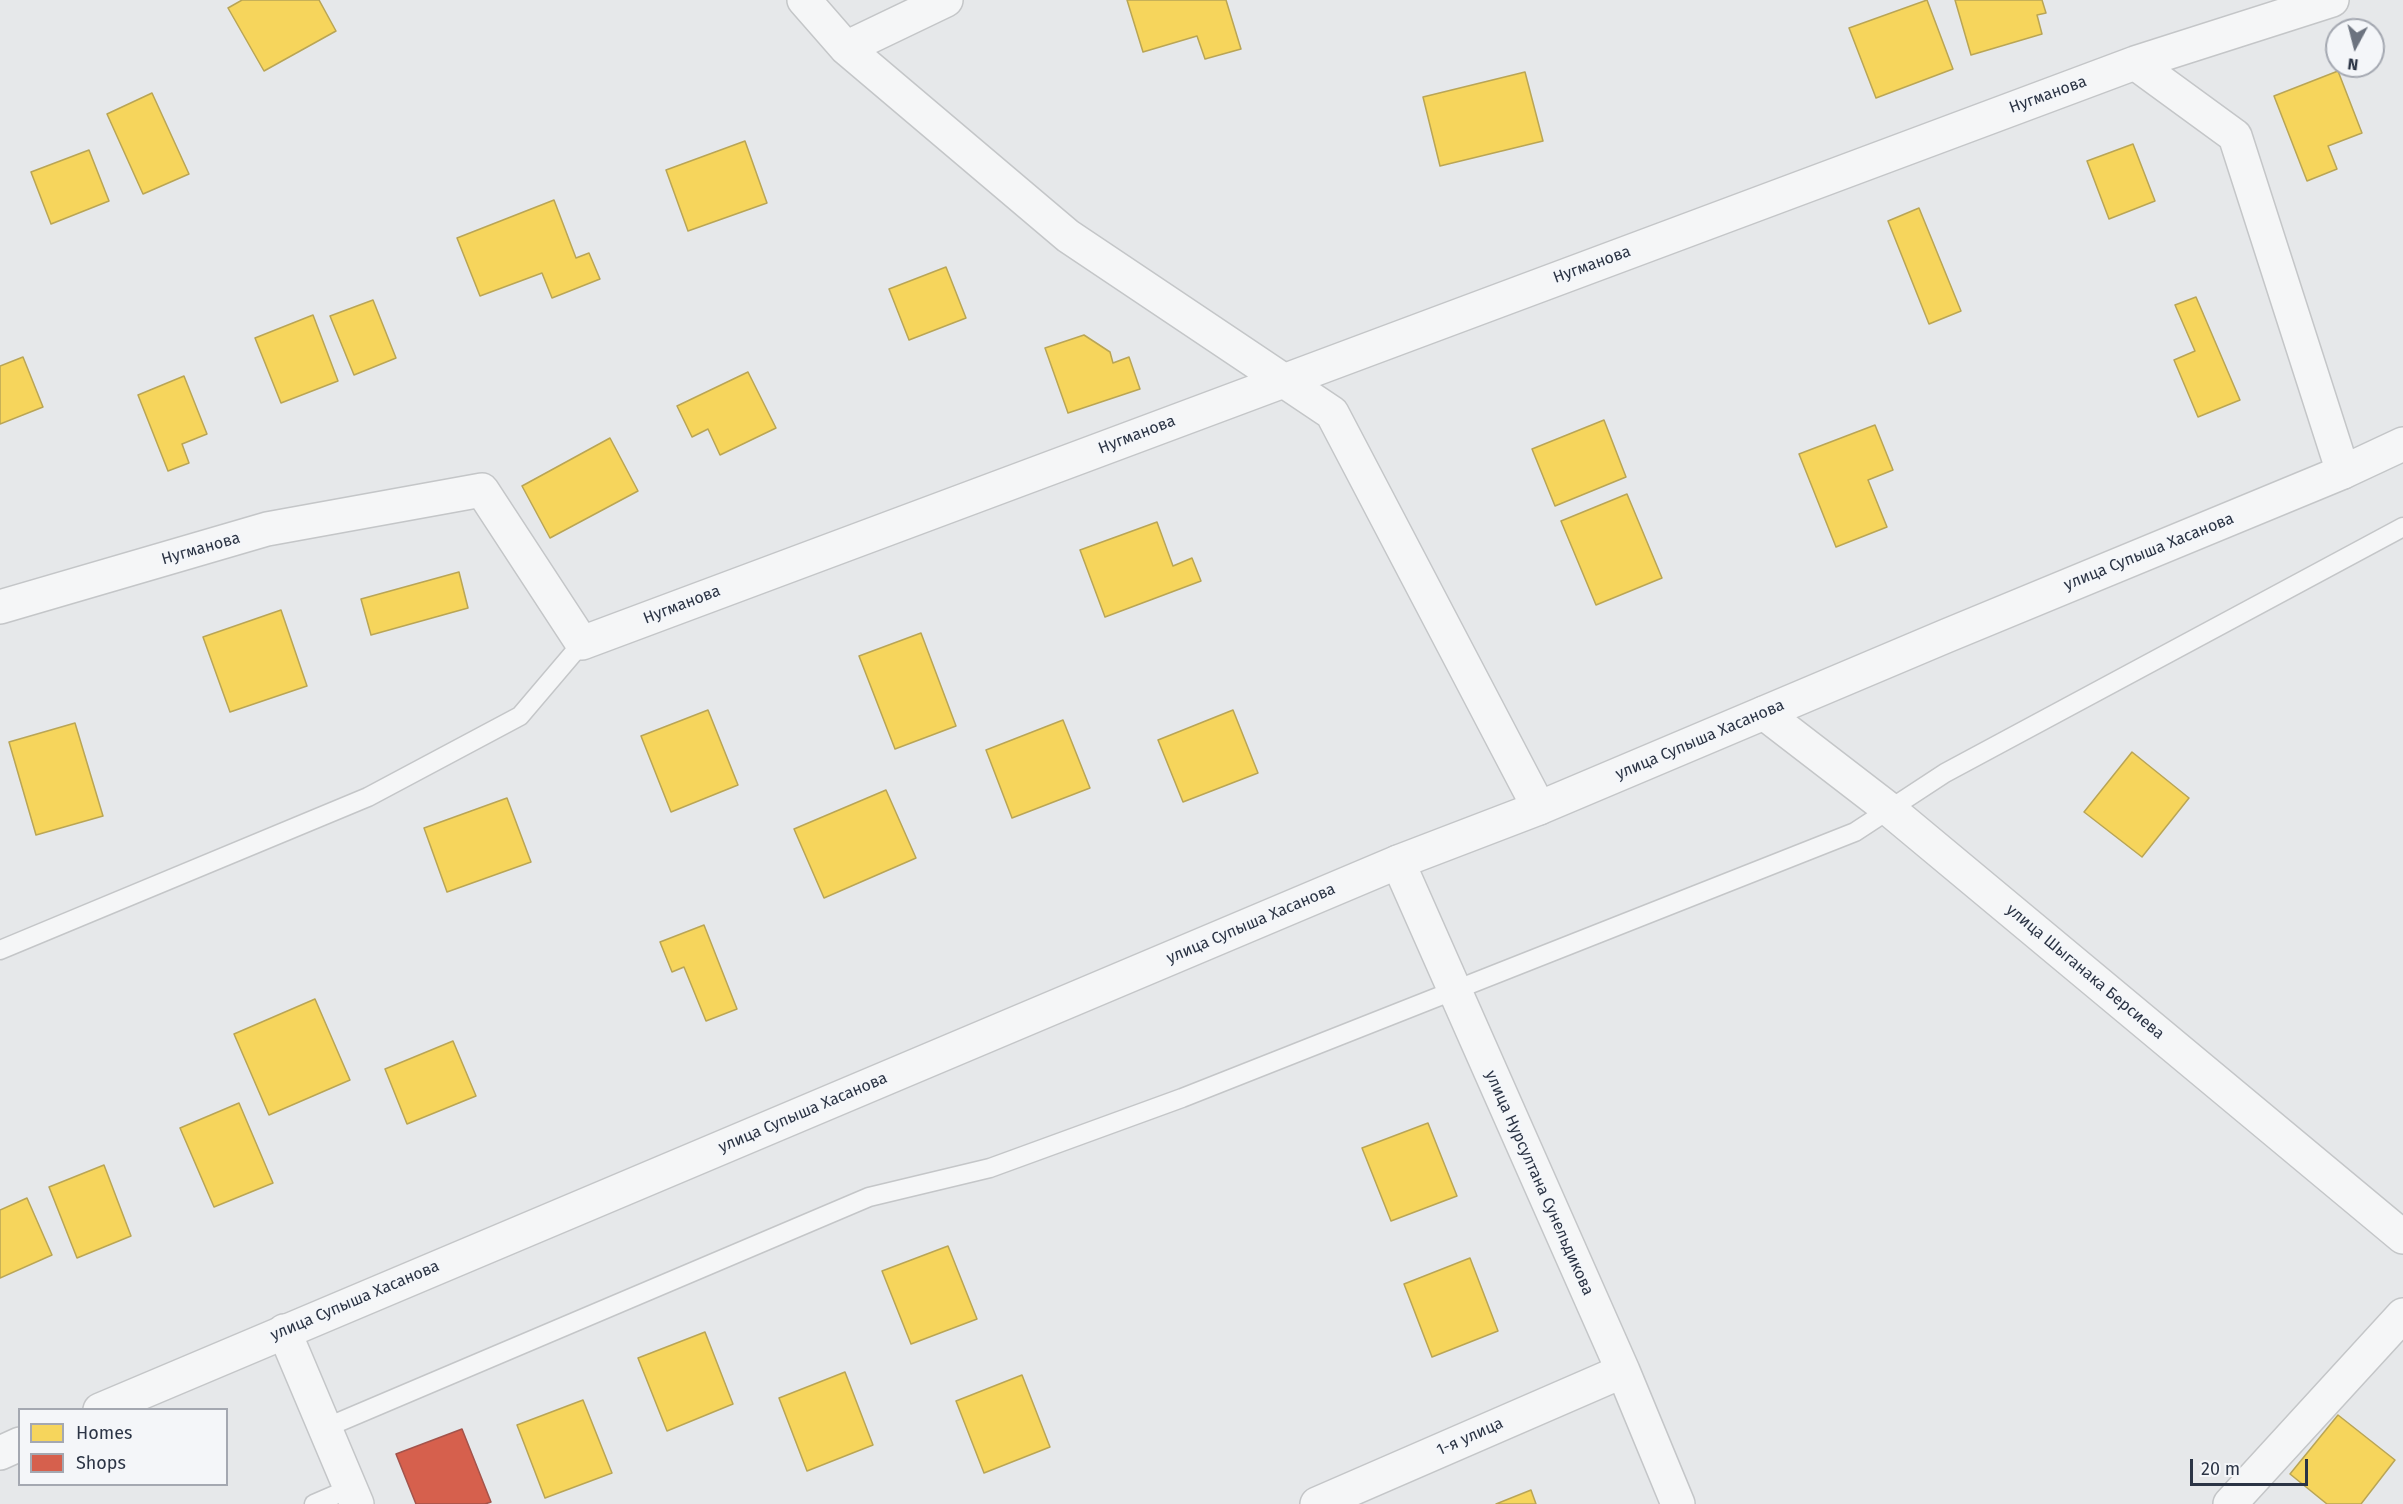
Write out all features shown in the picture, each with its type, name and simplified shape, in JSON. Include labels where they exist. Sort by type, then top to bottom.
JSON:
[{"type":"street","points":[[804,0],[846,48],[1068,236],[1332,414],[1539,808]]},
{"type":"street","points":[[846,48],[946,0]]},
{"type":"street","name":"Нугманова","points":[[0,607],[267,529],[482,490],[582,643],[2135,63],[2332,0]]},
{"type":"street","points":[[2135,63],[2235,136],[2343,472]]},
{"type":"street","name":"улица Супыша Хасанова","points":[[105,1408],[1398,862],[1539,808],[2343,472],[2403,444]]},
{"type":"street","name":"улица Шыганака Берсиева","points":[[1764,713],[1890,810],[2403,1237]]},
{"type":"street","name":"улица Нурсултана Сунельдикова","points":[[1398,862],[1623,1371],[1678,1504]]},
{"type":"street","points":[[2230,1504],[2403,1315]]},
{"type":"street","points":[[284,1331],[354,1496]]},
{"type":"street","name":"1-я улица","points":[[1317,1504],[1623,1371]]},
{"type":"street","points":[[0,1453],[18,1445]]},
{"type":"lane","points":[[325,1428],[869,1197],[990,1168],[1182,1098],[1856,832],[1945,773],[2403,527]]},
{"type":"lane","points":[[0,950],[378,792],[520,716],[582,643]]},
{"type":"lane","points":[[314,1504],[354,1496]]},
{"type":"building: Homes","points":[[242,0],[319,0],[336,31],[264,71],[228,8]]},
{"type":"building: Homes","points":[[1127,0],[1226,0],[1241,49],[1205,59],[1197,36],[1143,52]]},
{"type":"building: Homes","points":[[1927,0],[1953,69],[1876,98],[1849,28]]},
{"type":"building: Homes","points":[[1955,0],[2042,0],[2046,13],[2037,15],[2042,34],[1971,55]]},
{"type":"building: Homes","points":[[1525,72],[1543,141],[1440,166],[1423,97]]},
{"type":"building: Homes","points":[[2325,76],[2325,78],[2341,78],[2362,133],[2328,146],[2337,169],[2307,181],[2274,96]]},
{"type":"building: Homes","points":[[152,93],[189,174],[143,194],[107,114]]},
{"type":"building: Homes","points":[[745,141],[767,203],[688,231],[666,170]]},
{"type":"building: Homes","points":[[2133,144],[2155,201],[2109,219],[2087,161]]},
{"type":"building: Homes","points":[[89,150],[109,201],[51,224],[31,172]]},
{"type":"building: Homes","points":[[554,200],[576,258],[589,253],[600,279],[552,298],[542,273],[480,296],[457,238]]},
{"type":"building: Homes","points":[[1919,208],[1961,311],[1929,324],[1888,221]]},
{"type":"building: Homes","points":[[946,267],[966,318],[909,340],[889,289]]},
{"type":"building: Homes","points":[[2196,297],[2240,400],[2198,417],[2174,360],[2195,351],[2175,305]]},
{"type":"building: Homes","points":[[373,300],[396,358],[354,375],[330,316]]},
{"type":"building: Homes","points":[[313,315],[338,381],[281,403],[255,338]]},
{"type":"building: Homes","points":[[1084,335],[1110,352],[1113,363],[1129,357],[1140,389],[1068,413],[1045,348]]},
{"type":"building: Homes","points":[[23,357],[43,407],[0,424],[0,366]]},
{"type":"building: Homes","points":[[748,372],[776,428],[720,455],[708,429],[692,437],[677,406]]},
{"type":"building: Homes","points":[[184,376],[207,434],[182,444],[189,463],[168,471],[138,395]]},
{"type":"building: Homes","points":[[1604,420],[1626,477],[1555,506],[1532,449]]},
{"type":"building: Homes","points":[[1875,425],[1893,470],[1868,480],[1887,527],[1836,547],[1799,454]]},
{"type":"building: Homes","points":[[610,438],[638,491],[550,538],[522,486]]},
{"type":"building: Homes","points":[[1627,494],[1662,578],[1596,605],[1561,521]]},
{"type":"building: Homes","points":[[1157,522],[1173,566],[1192,558],[1201,581],[1105,617],[1080,550]]},
{"type":"building: Homes","points":[[459,572],[468,608],[371,635],[361,599]]},
{"type":"building: Homes","points":[[281,610],[307,686],[230,712],[203,637]]},
{"type":"building: Homes","points":[[921,633],[956,726],[895,749],[859,656]]},
{"type":"building: Homes","points":[[708,710],[738,785],[671,812],[641,736]]},
{"type":"building: Homes","points":[[1233,710],[1258,773],[1183,802],[1158,740]]},
{"type":"building: Homes","points":[[1063,720],[1090,788],[1012,818],[986,750]]},
{"type":"building: Homes","points":[[75,723],[103,816],[36,835],[9,742]]},
{"type":"building: Homes","points":[[2132,752],[2189,798],[2142,857],[2084,812]]},
{"type":"building: Homes","points":[[886,790],[916,858],[824,898],[794,829]]},
{"type":"building: Homes","points":[[507,798],[531,862],[447,892],[424,828]]},
{"type":"building: Homes","points":[[704,925],[737,1009],[706,1021],[684,967],[672,972],[660,942]]},
{"type":"building: Homes","points":[[315,999],[350,1080],[269,1115],[234,1034]]},
{"type":"building: Homes","points":[[453,1041],[476,1096],[407,1124],[385,1069]]},
{"type":"building: Homes","points":[[239,1103],[273,1183],[214,1207],[180,1128]]},
{"type":"building: Homes","points":[[1428,1123],[1457,1196],[1391,1221],[1362,1148]]},
{"type":"building: Homes","points":[[104,1165],[131,1236],[77,1258],[49,1187]]},
{"type":"building: Homes","points":[[27,1198],[52,1255],[0,1278],[0,1210]]},
{"type":"building: Homes","points":[[948,1246],[977,1319],[911,1344],[882,1271]]},
{"type":"building: Homes","points":[[1470,1258],[1498,1331],[1432,1357],[1404,1284]]},
{"type":"building: Homes","points":[[705,1332],[733,1404],[667,1431],[638,1358]]},
{"type":"building: Homes","points":[[845,1372],[873,1445],[807,1471],[779,1398]]},
{"type":"building: Homes","points":[[1022,1375],[1050,1447],[984,1473],[956,1401]]},
{"type":"building: Homes","points":[[583,1400],[612,1473],[545,1498],[517,1425]]},
{"type":"building: Homes","points":[[2338,1415],[2395,1460],[2361,1504],[2327,1504],[2290,1474]]},
{"type":"building: Homes","points":[[1531,1490],[1536,1504],[1496,1504]]},
{"type":"building: Shops","points":[[462,1429],[491,1502],[485,1504],[416,1504],[396,1454]]}]
